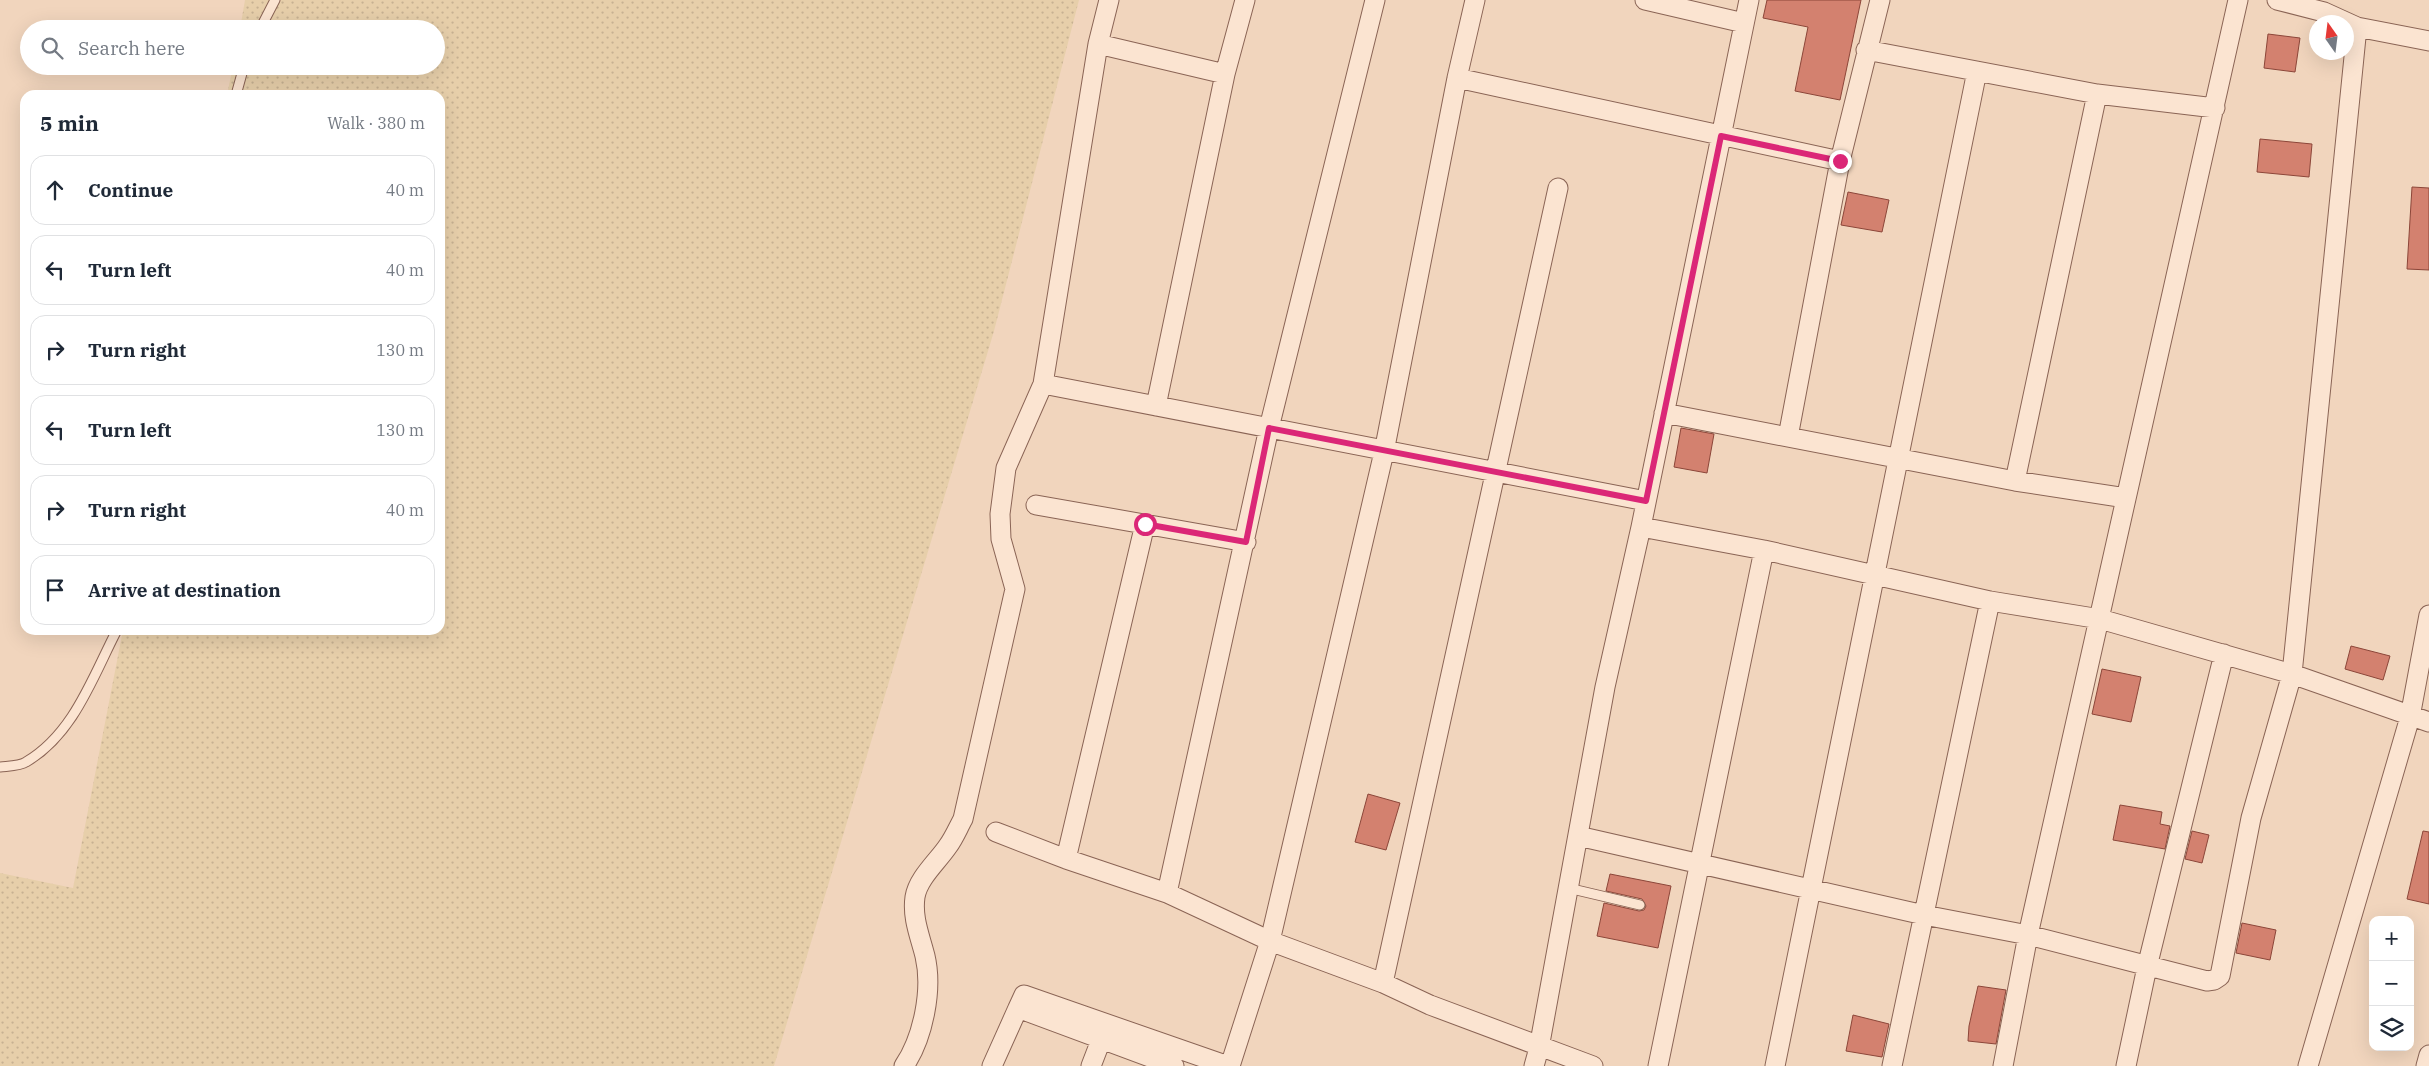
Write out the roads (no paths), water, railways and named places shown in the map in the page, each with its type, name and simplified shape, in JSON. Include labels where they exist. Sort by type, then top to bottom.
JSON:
[{"type":"street","points":[[904,1066],[919,1038],[926,1003],[926,960],[914,912],[916,894],[924,879],[949,845],[963,819],[1015,589],[1001,539],[1000,514],[1006,468],[1043,384],[1098,44],[1109,0]]},
{"type":"street","points":[[1156,406],[1225,74],[1245,0]]},
{"type":"street","points":[[1167,893],[1246,542],[1269,428],[1374,0]]},
{"type":"street","points":[[1104,1031],[1197,1061],[1229,1066],[1270,941],[1384,452],[1456,78],[1475,0]]},
{"type":"street","points":[[1645,0],[1744,23]]},
{"type":"street","points":[[1534,1066],[1539,1048],[1605,687],[1641,527],[1749,0]]},
{"type":"street","points":[[1788,437],[1840,161],[1866,50],[1880,0]]},
{"type":"street","points":[[2003,1066],[2028,935],[2238,0]]},
{"type":"street","points":[[2277,0],[2325,6],[2356,27],[2429,41]]},
{"type":"street","points":[[1578,836],[1924,916],[2028,935],[2206,981],[2214,980],[2223,971],[2251,818],[2292,674],[2356,27]]},
{"type":"street","points":[[1098,44],[1225,74]]},
{"type":"street","points":[[1866,50],[2097,94],[2215,108]]},
{"type":"street","points":[[1775,1066],[1977,71]]},
{"type":"street","points":[[1456,78],[1840,161]]},
{"type":"street","points":[[2015,481],[2097,94]]},
{"type":"street","points":[[1383,982],[1558,188]]},
{"type":"street","points":[[1043,384],[1384,452],[1646,501]]},
{"type":"street","points":[[1664,413],[2015,481],[2126,498]]},
{"type":"street","points":[[1036,505],[1246,542]]},
{"type":"street","points":[[1066,859],[1145,524]]},
{"type":"street","points":[[1641,527],[1764,550],[1990,601],[2100,619],[2292,674],[2410,717],[2429,722]]},
{"type":"street","points":[[1658,1066],[1764,550]]},
{"type":"street","points":[[1892,1066],[1990,601]]},
{"type":"street","points":[[2308,1066],[2410,717],[2429,615]]},
{"type":"street","points":[[2126,1066],[2147,967],[2224,654]]},
{"type":"street","points":[[996,832],[1066,859],[1167,893],[1270,941],[1383,982],[1430,1005],[1539,1048],[1593,1066]]},
{"type":"street","points":[[992,1066],[1024,995],[1104,1031],[1174,1066]]},
{"type":"street","points":[[1091,1066],[1104,1031]]},
{"type":"street","points":[[2426,1066],[2429,1055]]},
{"type":"lane","points":[[265,20],[275,0]]},
{"type":"lane","points":[[237,90],[242,75]]},
{"type":"lane","points":[[0,767],[25,763],[59,735],[85,694],[114,635]]},
{"type":"lane","points":[[1568,888],[1640,905]]}]
